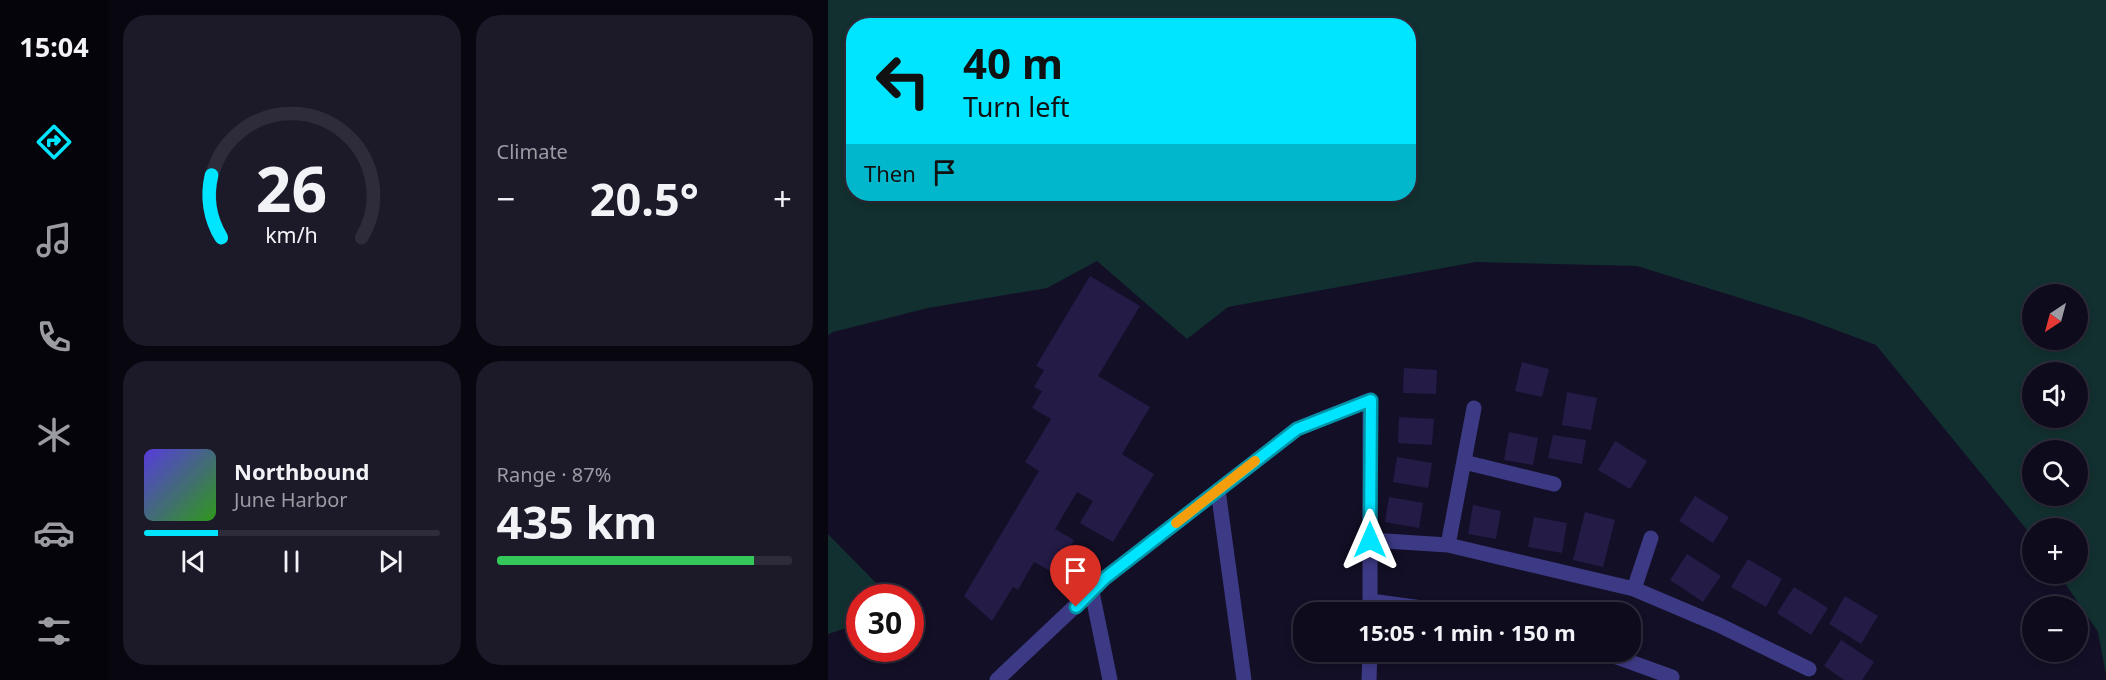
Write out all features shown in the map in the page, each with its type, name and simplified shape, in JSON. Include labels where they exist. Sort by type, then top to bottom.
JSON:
[{"type":"street","points":[[997,680],[1105,578],[1297,429],[1371,400],[1370,602]]},
{"type":"street","points":[[1448,545],[1474,408]]},
{"type":"street","points":[[1464,462],[1554,484]]},
{"type":"street","points":[[1218,490],[1244,680]]},
{"type":"street","points":[[1634,589],[1651,538]]},
{"type":"street","points":[[1370,540],[1448,545],[1634,589],[1719,625],[1809,669]]},
{"type":"street","points":[[1092,592],[1110,680]]},
{"type":"street","points":[[1369,680],[1370,662]]},
{"type":"street","points":[[1630,662],[1672,677],[1671,680]]},
{"type":"green space","points":[[828,0],[2106,0],[2106,675],[2098,632],[2088,617],[2088,596],[2074,596],[2065,584],[2088,584],[2088,518],[2022,518],[2022,524],[1876,345],[1804,318],[1637,266],[1476,262],[1228,307],[1187,339],[1097,261],[1047,288],[928,308],[828,335]]},
{"type":"green space","points":[[828,534],[877,584],[846,584],[846,628],[828,634]]},
{"type":"building","points":[[1090,276],[1140,306],[1098,376],[1150,407],[1122,454],[1154,474],[1113,542],[1080,523],[1093,501],[1077,492],[1055,529],[1074,540],[1054,573],[1034,562],[1018,590],[1013,587],[992,621],[964,596],[1039,471],[1025,462],[1051,419],[1032,408],[1042,391],[1034,387],[1044,370],[1036,366]]},
{"type":"building","points":[[1522,362],[1549,369],[1542,397],[1515,391]]},
{"type":"building","points":[[1404,368],[1437,370],[1436,394],[1403,393]]},
{"type":"building","points":[[1567,392],[1597,398],[1591,430],[1562,425]]},
{"type":"building","points":[[1399,417],[1434,419],[1432,445],[1398,443]]},
{"type":"building","points":[[1509,432],[1538,438],[1533,465],[1504,460]]},
{"type":"building","points":[[1553,435],[1586,440],[1582,464],[1548,458]]},
{"type":"building","points":[[1615,441],[1647,461],[1630,489],[1598,470]]},
{"type":"building","points":[[1397,457],[1432,463],[1428,488],[1393,482]]},
{"type":"building","points":[[1695,496],[1729,517],[1713,543],[1679,521]]},
{"type":"building","points":[[1389,497],[1423,503],[1419,528],[1385,522]]},
{"type":"building","points":[[1473,505],[1501,511],[1496,539],[1468,534]]},
{"type":"building","points":[[1585,512],[1615,520],[1603,567],[1573,560]]},
{"type":"building","points":[[1534,517],[1567,523],[1562,553],[1528,547]]},
{"type":"building","points":[[1687,554],[1721,576],[1703,602],[1670,580]]},
{"type":"building","points":[[1748,559],[1782,579],[1766,607],[1731,587]]},
{"type":"building","points":[[1794,587],[1828,608],[1811,635],[1777,613]]},
{"type":"building","points":[[1845,596],[1878,616],[1861,644],[1829,624]]},
{"type":"building","points":[[1841,640],[1874,662],[1862,680],[1844,680],[1824,666]]},
{"type":"slow traffic","points":[[1176,523],[1255,461]]},
{"type":"route","points":[[1076,607],[1105,578],[1297,429],[1371,400],[1370,540]]}]
